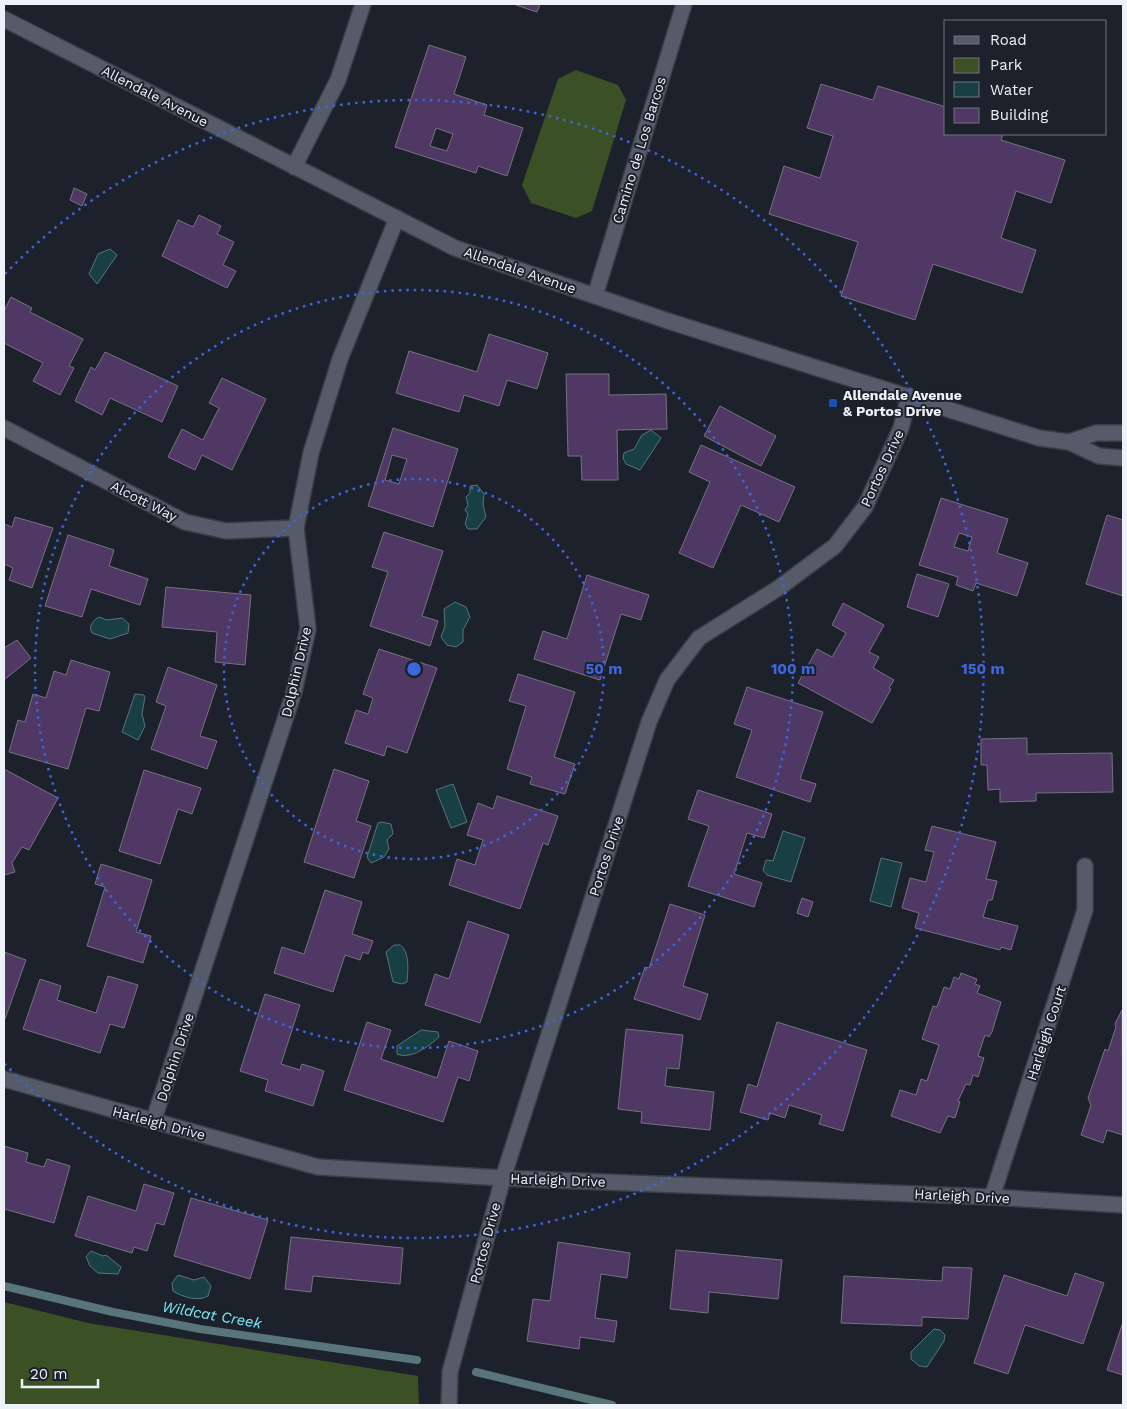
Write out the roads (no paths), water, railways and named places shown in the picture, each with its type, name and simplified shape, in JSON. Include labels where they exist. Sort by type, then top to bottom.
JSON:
[{"type":"street","points":[[294,167],[338,80],[363,4]]},
{"type":"street","name":"Camino de Los Barcos","points":[[595,296],[684,4]]},
{"type":"street","name":"Allendale Avenue","points":[[4,19],[455,248],[595,296],[1040,438],[1069,442],[1099,456],[1123,458]]},
{"type":"street","name":"Dolphin Drive","points":[[154,1122],[294,692],[308,629],[296,528],[311,452],[340,359],[397,218]]},
{"type":"street","name":"Portos Drive","points":[[449,1405],[450,1372],[503,1178],[649,722],[667,680],[698,638],[780,587],[835,546],[865,507],[901,428],[909,396]]},
{"type":"street","name":"Alcott Way","points":[[4,428],[185,522],[226,531],[296,528]]},
{"type":"street","name":"Allendale Avenue","points":[[1069,442],[1096,433],[1123,433]]},
{"type":"street","name":"Harleigh Court","points":[[992,1197],[1085,910],[1084,866]]},
{"type":"street","name":"Harleigh Drive","points":[[4,1079],[318,1166],[503,1178],[992,1197],[1123,1205]]},
{"type":"water","points":[[110,249],[117,255],[97,284],[89,274],[98,254]]},
{"type":"water","points":[[651,430],[661,438],[640,470],[626,464],[623,458],[624,453],[634,449],[642,435]]},
{"type":"water","points":[[477,485],[484,494],[483,504],[486,517],[477,529],[468,529],[465,524],[468,514],[465,510],[468,505],[466,497],[470,493],[470,486]]},
{"type":"water","points":[[455,602],[466,607],[470,617],[463,630],[463,642],[456,647],[447,645],[441,637],[445,626],[444,609]]},
{"type":"water","points":[[99,617],[107,620],[122,618],[129,624],[128,633],[110,639],[92,633],[92,624]]},
{"type":"water","points":[[135,694],[144,695],[145,697],[142,714],[145,726],[138,740],[122,732]]},
{"type":"water","points":[[453,784],[467,822],[451,828],[436,790]]},
{"type":"water","points":[[378,823],[391,824],[393,834],[387,840],[389,849],[384,857],[371,863],[367,857]]},
{"type":"water","points":[[783,831],[805,838],[791,882],[767,875],[763,870],[766,860],[773,861]]},
{"type":"water","points":[[881,858],[902,863],[891,907],[870,901]]},
{"type":"water","points":[[394,945],[400,945],[407,956],[407,982],[402,984],[393,982],[386,952]]},
{"type":"water","points":[[421,1030],[438,1032],[439,1037],[414,1054],[397,1054],[397,1046]]},
{"type":"water","points":[[91,1251],[103,1256],[106,1255],[121,1267],[118,1274],[98,1273],[90,1266],[86,1257]]},
{"type":"water","points":[[178,1275],[194,1280],[204,1277],[211,1286],[208,1296],[200,1299],[190,1298],[173,1291],[172,1283]]},
{"type":"water","points":[[934,1329],[940,1330],[945,1335],[944,1341],[927,1367],[919,1366],[911,1359],[911,1352]]},
{"type":"waterway","name":"Wildcat Creek","points":[[4,1286],[113,1312],[200,1329],[417,1360]]},
{"type":"waterway","name":"Wildcat Creek","points":[[476,1372],[612,1405]]},
{"type":"place","name":"Allendale Avenue & Portos Drive","points":[[833,403]]}]
